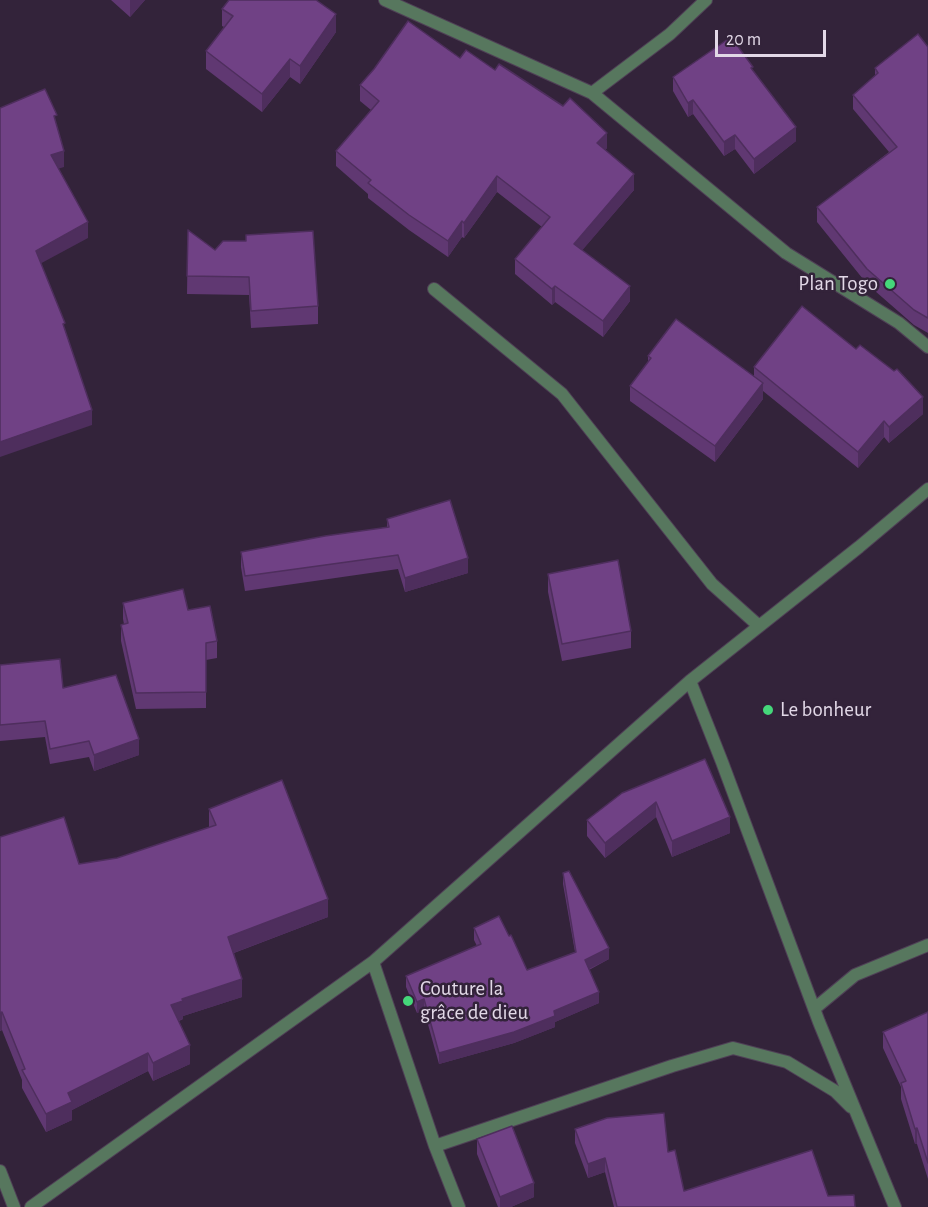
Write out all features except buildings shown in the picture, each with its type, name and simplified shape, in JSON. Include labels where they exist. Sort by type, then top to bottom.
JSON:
[{"type":"street","points":[[385,0],[592,93],[786,253],[899,323],[928,348]]},
{"type":"street","points":[[592,93],[670,34],[706,0]]},
{"type":"street","points":[[434,289],[562,394],[712,584],[759,626]]},
{"type":"street","points":[[31,1207],[373,962],[690,681],[859,547],[928,489]]},
{"type":"street","points":[[690,681],[814,1009],[895,1207]]},
{"type":"street","points":[[814,1009],[855,975],[928,945]]},
{"type":"street","points":[[373,962],[435,1146],[459,1207]]},
{"type":"street","points":[[435,1146],[672,1066],[733,1048],[788,1062],[836,1091],[855,1111]]},
{"type":"street","points":[[0,1171],[14,1207]]},
{"type":"place","name":"Plan Togo","points":[[890,284]]},
{"type":"place","name":"Le bonheur","points":[[768,710]]},
{"type":"place","name":"Couture la grâce de dieu","points":[[408,1001]]}]
